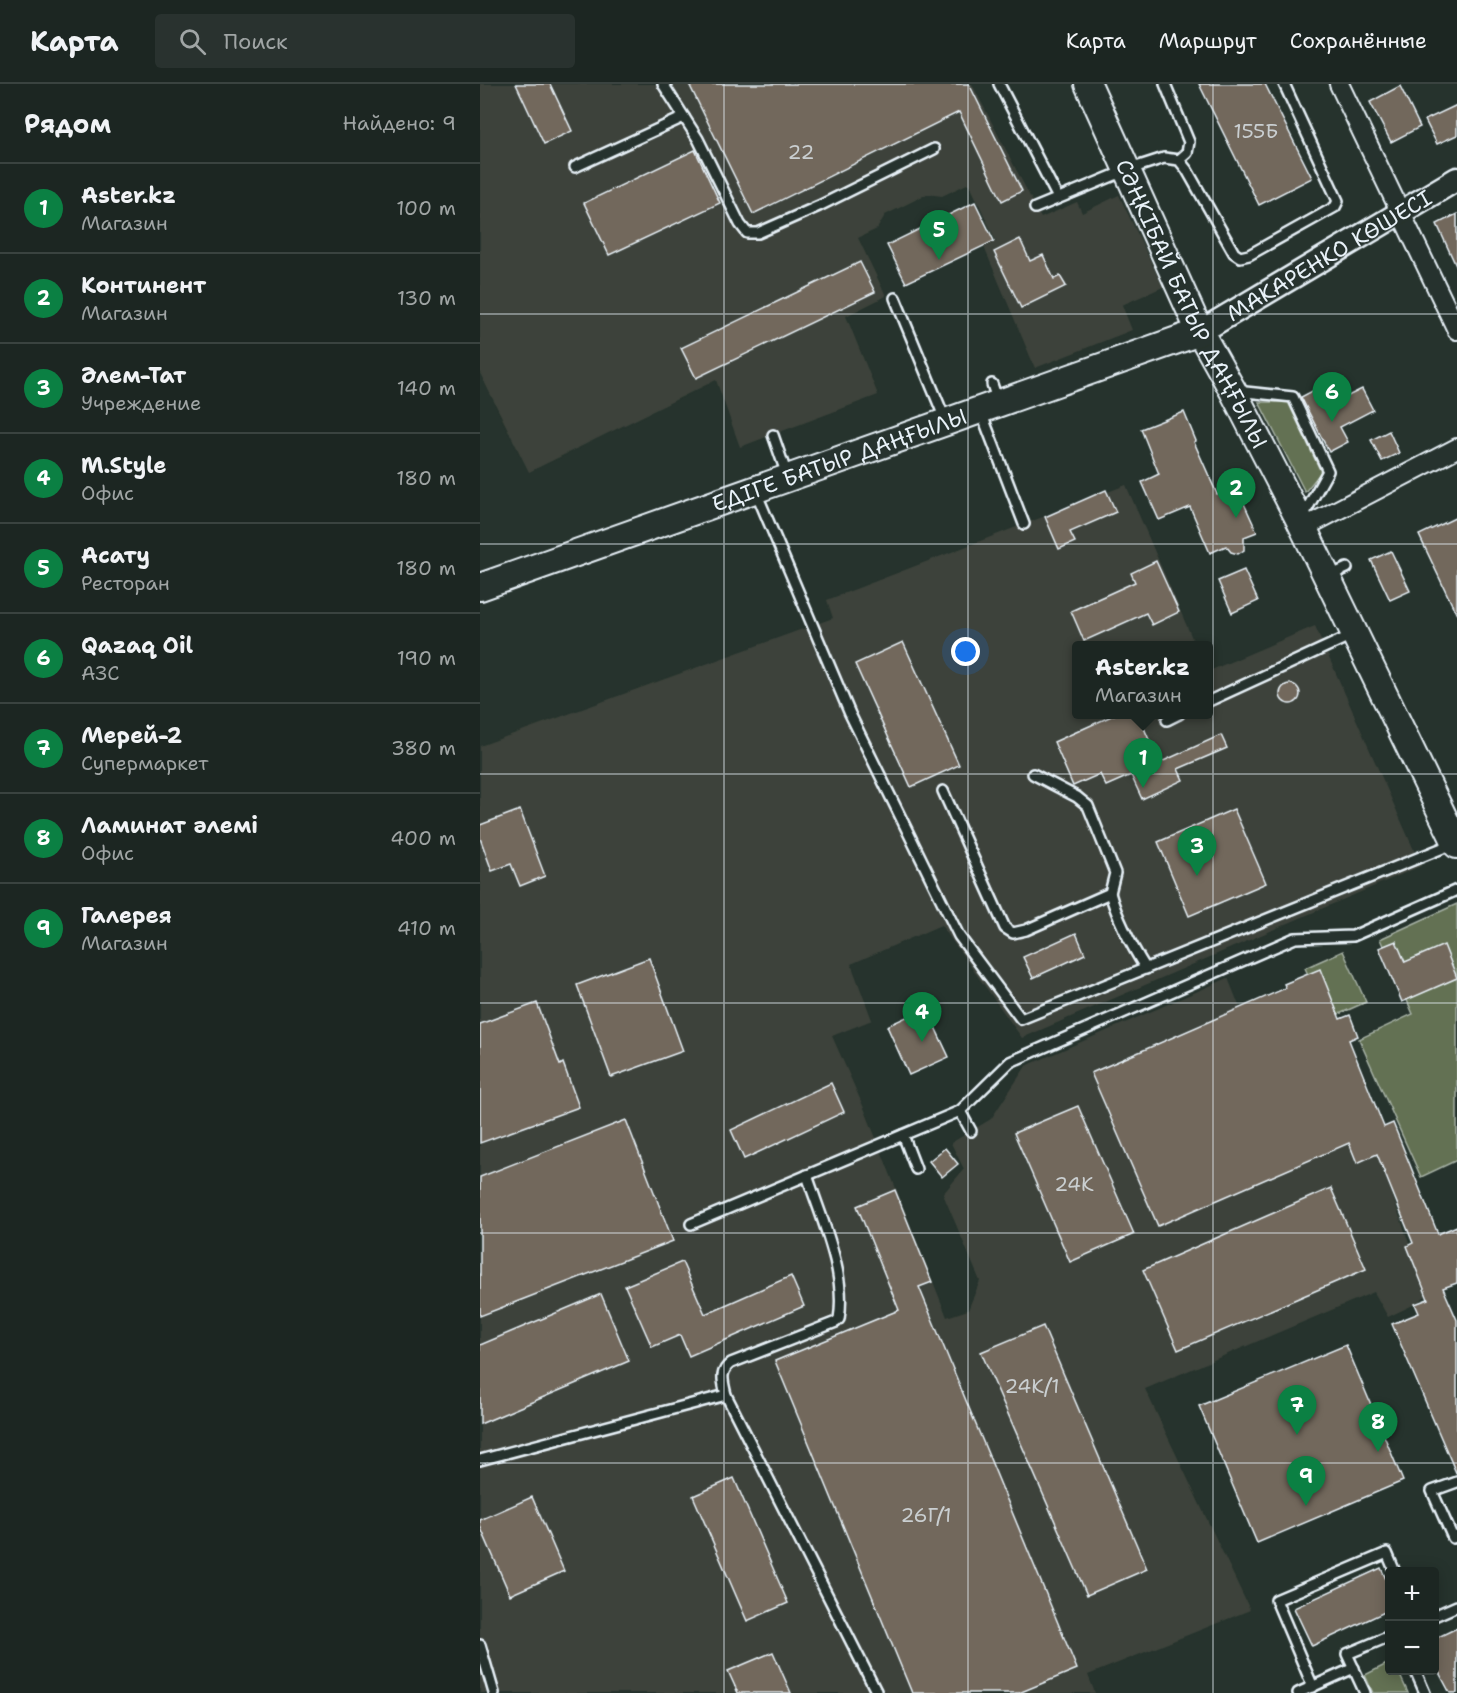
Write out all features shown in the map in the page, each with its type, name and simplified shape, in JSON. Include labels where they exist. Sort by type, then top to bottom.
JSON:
[{"type":"main road","name":"СӘҢКІБАЙ БАТЫР ДАҢҒЫЛЫ","points":[[1088,84],[1200,332],[1233,391],[1301,525],[1337,572],[1355,634],[1456,844]]},
{"type":"main road","name":"ЕДІГЕ БАТЫР ДАҢҒЫЛЫ","points":[[480,587],[946,422],[990,399],[1200,332]]},
{"type":"street","points":[[1339,84],[1457,330]]},
{"type":"street","name":"МАКАРЕНКО КӨШЕСІ","points":[[1200,332],[1457,179]]},
{"type":"street","points":[[1301,525],[1457,448]]},
{"type":"lane","points":[[663,84],[698,139],[740,225],[747,233],[758,233],[819,206],[934,148]]},
{"type":"lane","points":[[999,84],[1058,198]]},
{"type":"lane","points":[[1165,84],[1189,142],[1187,153],[1179,160]]},
{"type":"lane","points":[[1035,208],[1127,170],[1164,158],[1179,160],[1234,253],[1240,257],[1249,255],[1335,207],[1338,201],[1284,84]]},
{"type":"lane","points":[[575,168],[684,117]]},
{"type":"lane","points":[[895,298],[946,422]]},
{"type":"lane","points":[[1233,391],[1293,396],[1328,471],[1301,525]]},
{"type":"lane","points":[[990,399],[1024,524]]},
{"type":"lane","points":[[772,435],[788,478]]},
{"type":"lane","points":[[755,489],[850,714],[959,936],[1022,1019],[1456,844]]},
{"type":"lane","points":[[1213,699],[1355,634]]},
{"type":"lane","points":[[1033,774],[1077,797],[1088,806],[1115,873],[1110,893],[1116,914],[1146,969]]},
{"type":"lane","points":[[943,791],[1005,927],[1014,933],[1026,930],[1110,893]]},
{"type":"lane","points":[[691,1224],[960,1111],[1010,1062],[1295,938],[1353,936],[1457,890]]},
{"type":"lane","points":[[960,1111],[971,1131]]},
{"type":"lane","points":[[903,1135],[916,1169]]},
{"type":"lane","points":[[807,1175],[836,1262],[840,1298],[839,1319],[731,1363],[724,1368],[722,1374],[726,1395],[876,1690],[875,1693]]},
{"type":"lane","points":[[480,1460],[726,1395]]},
{"type":"lane","points":[[1457,1482],[1432,1491],[1453,1538],[1457,1536]]},
{"type":"lane","points":[[1312,1687],[1275,1600],[1387,1553],[1393,1567]]},
{"type":"lane","points":[[1439,1614],[1457,1606]]},
{"type":"lane","points":[[1365,1693],[1347,1654],[1385,1638]]},
{"type":"lane","points":[[480,1646],[494,1693]]},
{"type":"lane","points":[[1298,1693],[1354,1668]]},
{"type":"lane","points":[[1417,1675],[1425,1693]]},
{"type":"shaded area","points":[[480,84],[972,84],[1041,218],[1077,202],[1082,213],[1119,195],[1163,287],[1122,305],[1132,330],[1035,368],[984,247],[996,241],[969,183],[942,196],[927,194],[885,215],[877,229],[858,238],[886,296],[846,316],[878,395],[740,447],[716,380],[529,472],[480,373]]},
{"type":"shaded area","points":[[1126,485],[1193,641],[1072,641],[1072,719],[1213,719],[1213,669],[1315,626],[1421,866],[1022,1038],[941,925],[851,964],[872,1020],[832,1036],[864,1108],[947,1317],[968,1310],[980,1281],[943,1194],[964,1169],[951,1143],[991,1119],[1026,1066],[1228,978],[1240,1008],[1304,980],[1371,1134],[1427,1295],[1415,1304],[1388,1317],[1374,1292],[1145,1389],[1250,1610],[1088,1675],[1095,1693],[480,1693],[480,746],[833,618],[827,600]]},
{"type":"green space","points":[[1259,402],[1288,402],[1321,472],[1305,492]]},
{"type":"green space","points":[[1457,904],[1457,1160],[1421,1177],[1359,1039],[1413,1014],[1380,939]]},
{"type":"green space","points":[[1343,951],[1366,1002],[1328,1019],[1305,968]]},
{"type":"green space","points":[[1385,1665],[1385,1675],[1400,1675],[1408,1693],[1373,1693],[1365,1675]]},
{"type":"building","points":[[516,84],[550,84],[572,131],[544,144]]},
{"type":"building","points":[[689,84],[969,84],[1022,191],[1002,201],[959,112],[753,214]]},
{"type":"building","points":[[1199,84],[1265,84],[1312,178],[1259,205]]},
{"type":"building","points":[[1400,86],[1420,127],[1391,142],[1370,102]]},
{"type":"building","points":[[1457,105],[1457,135],[1437,144],[1425,120]]},
{"type":"building","points":[[695,150],[720,203],[609,255],[584,203]]},
{"type":"building","points":[[975,202],[994,241],[906,283],[887,245]]},
{"type":"building","points":[[1457,214],[1457,268],[1437,224]]},
{"type":"building","points":[[1020,239],[1030,261],[1043,255],[1054,279],[1060,276],[1066,286],[1021,308],[994,252]]},
{"type":"building","points":[[860,262],[875,292],[696,378],[681,348]]},
{"type":"building","points":[[1324,385],[1334,403],[1362,389],[1373,410],[1340,427],[1348,442],[1329,452],[1301,397]]},
{"type":"building","points":[[1184,412],[1196,441],[1194,442],[1217,494],[1236,486],[1257,532],[1244,537],[1244,550],[1238,554],[1231,552],[1226,546],[1210,553],[1190,507],[1159,520],[1142,482],[1159,474],[1141,429]]},
{"type":"building","points":[[1389,431],[1399,453],[1382,461],[1371,440]]},
{"type":"building","points":[[1106,490],[1116,512],[1070,532],[1075,542],[1059,549],[1045,517]]},
{"type":"building","points":[[1457,517],[1457,615],[1419,535]]},
{"type":"building","points":[[1391,551],[1410,591],[1390,600],[1371,560]]},
{"type":"building","points":[[1156,561],[1179,612],[1152,625],[1146,613],[1084,641],[1071,611],[1135,582],[1131,573]]},
{"type":"building","points":[[1244,570],[1258,601],[1232,613],[1218,581]]},
{"type":"building","points":[[903,642],[959,765],[911,787],[855,664]]},
{"type":"building","points":[[1290,684],[1297,687],[1300,694],[1297,701],[1290,704],[1283,701],[1280,694],[1283,687]]},
{"type":"building","points":[[1105,719],[1140,719],[1159,763],[1221,735],[1227,748],[1178,769],[1183,780],[1142,799],[1131,775],[1106,786],[1100,774],[1073,786],[1054,742]]},
{"type":"building","points":[[1234,809],[1266,883],[1189,916],[1158,842]]},
{"type":"building","points":[[520,810],[545,876],[520,886],[511,864],[492,871],[480,838],[480,825]]},
{"type":"building","points":[[1076,933],[1085,954],[1033,978],[1023,957]]},
{"type":"building","points":[[1396,941],[1405,962],[1444,945],[1457,978],[1402,1002],[1379,948]]},
{"type":"building","points":[[649,958],[683,1051],[611,1077],[577,985]]},
{"type":"building","points":[[1320,969],[1340,1019],[1350,1015],[1358,1036],[1349,1040],[1384,1127],[1393,1123],[1438,1234],[1457,1226],[1457,1283],[1443,1288],[1457,1320],[1457,1475],[1392,1324],[1419,1313],[1415,1304],[1428,1299],[1407,1246],[1413,1243],[1377,1154],[1357,1163],[1349,1143],[1158,1226],[1091,1073],[1286,988],[1284,984]]},
{"type":"building","points":[[537,1003],[560,1065],[563,1063],[579,1107],[480,1143],[480,1024]]},
{"type":"building","points":[[926,1008],[949,1057],[909,1075],[887,1026]]},
{"type":"building","points":[[831,1083],[844,1112],[744,1159],[731,1130]]},
{"type":"building","points":[[1078,1106],[1134,1234],[1070,1262],[1014,1133]]},
{"type":"building","points":[[626,1120],[673,1241],[480,1316],[480,1177]]},
{"type":"building","points":[[945,1148],[958,1164],[942,1177],[929,1161]]},
{"type":"building","points":[[1331,1188],[1366,1269],[1178,1350],[1143,1270]]},
{"type":"building","points":[[895,1190],[932,1282],[919,1287],[1077,1669],[1019,1693],[912,1693],[775,1361],[899,1310],[857,1206]]},
{"type":"building","points":[[682,1262],[705,1314],[791,1276],[804,1306],[689,1356],[680,1335],[652,1347],[625,1286]]},
{"type":"building","points":[[601,1294],[629,1361],[480,1424],[480,1345]]},
{"type":"building","points":[[1043,1326],[1147,1569],[1087,1595],[981,1352]]},
{"type":"building","points":[[1346,1345],[1403,1481],[1257,1543],[1199,1406]]},
{"type":"building","points":[[734,1478],[788,1603],[747,1621],[693,1496]]},
{"type":"building","points":[[532,1497],[564,1571],[510,1595],[480,1526],[480,1520]]},
{"type":"building","points":[[1381,1568],[1385,1577],[1385,1612],[1312,1646],[1294,1608]]},
{"type":"building","points":[[1457,1628],[1457,1693],[1450,1693],[1439,1672],[1439,1637]]},
{"type":"building","points":[[773,1652],[791,1693],[738,1693],[728,1671]]},
{"type":"place","name":"Асату","points":[[939,260]]},
{"type":"place","name":"Qazaq Oil","points":[[1332,422]]},
{"type":"place","name":"Континент","points":[[1236,518]]},
{"type":"place","name":"Aster.kz","points":[[1143,788]]},
{"type":"place","name":"Әлем-Тат","points":[[1197,876]]},
{"type":"place","name":"M.Style","points":[[922,1042]]},
{"type":"place","name":"Мерей-2","points":[[1297,1435]]},
{"type":"place","name":"Ламинат әлемі","points":[[1378,1452]]},
{"type":"place","name":"Галерея","points":[[1306,1506]]}]
